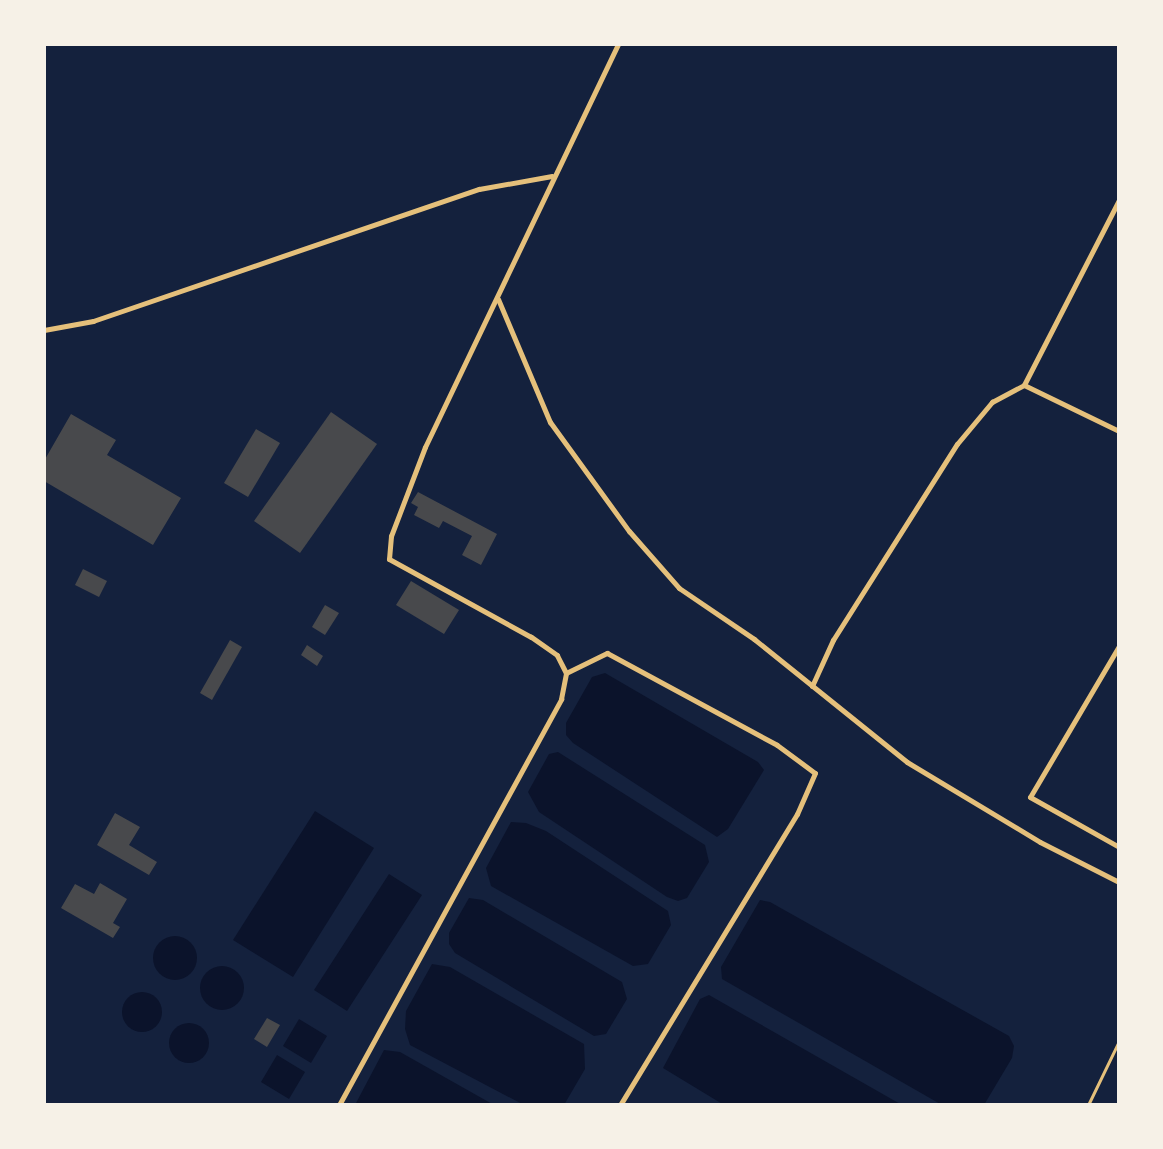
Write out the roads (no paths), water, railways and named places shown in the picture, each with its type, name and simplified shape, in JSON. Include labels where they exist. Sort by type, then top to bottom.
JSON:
[{"type":"lane","points":[[339,1105],[561,699],[566,673],[557,655],[531,637],[389,559],[391,536],[425,447],[618,44]]},
{"type":"lane","points":[[44,330],[93,321],[479,189],[553,176]]},
{"type":"lane","points":[[812,686],[833,640],[957,444],[992,402],[1024,385],[1119,200]]},
{"type":"lane","points":[[498,299],[550,422],[629,531],[679,588],[754,639],[907,762],[1040,842],[1119,882]]},
{"type":"lane","points":[[1024,385],[1119,431]]},
{"type":"lane","points":[[1119,646],[1030,797],[1119,847]]},
{"type":"lane","points":[[566,673],[607,653],[777,745],[815,773],[797,814],[620,1105]]},
{"type":"water","points":[[605,673],[758,762],[764,770],[728,829],[717,837],[573,743],[566,735],[566,723],[592,677]]},
{"type":"water","points":[[558,752],[705,845],[709,862],[687,898],[678,901],[667,897],[539,812],[528,792],[549,754]]},
{"type":"water","points":[[315,811],[374,848],[293,977],[233,940]]},
{"type":"water","points":[[511,822],[526,823],[546,831],[668,911],[671,925],[648,964],[633,966],[491,886],[486,868]]},
{"type":"water","points":[[389,874],[422,895],[347,1011],[314,990]]},
{"type":"water","points":[[469,898],[483,900],[622,982],[627,999],[606,1034],[594,1036],[455,953],[449,944],[449,933]]},
{"type":"water","points":[[760,900],[770,902],[1009,1036],[1014,1046],[1012,1058],[984,1105],[942,1105],[722,979],[721,967]]},
{"type":"water","points":[[175,936],[191,942],[197,958],[191,974],[175,980],[159,974],[153,958],[159,942]]},
{"type":"water","points":[[432,964],[450,967],[584,1044],[585,1069],[564,1105],[524,1105],[410,1045],[405,1029],[406,1011]]},
{"type":"water","points":[[222,966],[238,972],[244,988],[238,1004],[222,1010],[206,1004],[200,988],[206,972]]},
{"type":"water","points":[[142,992],[156,998],[162,1012],[156,1026],[142,1032],[128,1026],[122,1012],[128,998]]},
{"type":"water","points":[[709,995],[902,1105],[724,1105],[663,1068],[700,999]]},
{"type":"water","points":[[299,1019],[327,1036],[311,1063],[283,1046]]},
{"type":"water","points":[[189,1023],[203,1029],[209,1043],[203,1057],[189,1063],[175,1057],[169,1043],[175,1029]]},
{"type":"water","points":[[384,1050],[400,1052],[494,1105],[355,1105]]},
{"type":"water","points":[[277,1055],[305,1072],[289,1099],[261,1082]]}]
